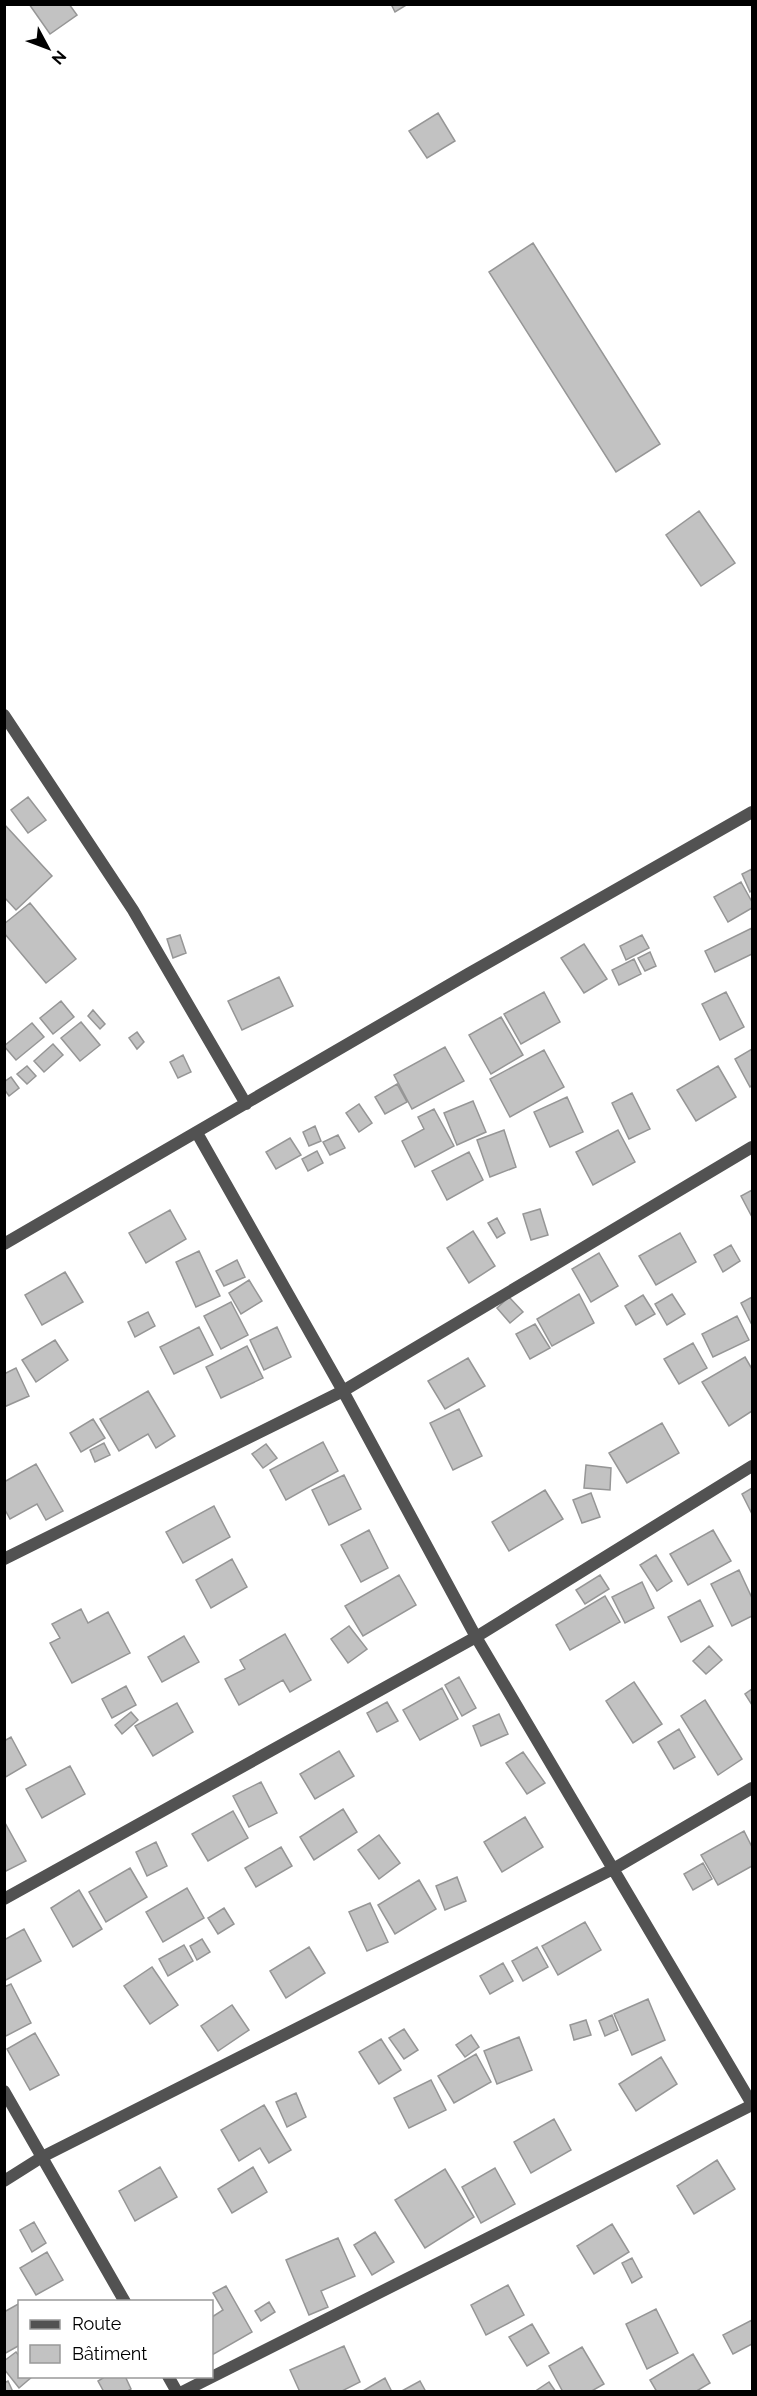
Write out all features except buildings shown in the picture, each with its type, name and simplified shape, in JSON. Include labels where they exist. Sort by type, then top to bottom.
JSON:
[{"type":"street","points":[[4,715],[133,910],[246,1104]]},
{"type":"street","points":[[4,1244],[468,974],[753,812]]},
{"type":"street","points":[[197,1133],[343,1391],[477,1637],[753,2104],[213,2375]]},
{"type":"street","points":[[4,1559],[343,1391],[753,1147]]},
{"type":"street","points":[[4,1899],[477,1637],[753,1466]]},
{"type":"street","points":[[4,2181],[42,2157],[615,1868],[753,1788]]},
{"type":"street","points":[[4,2091],[124,2300]]},
{"type":"street","points":[[169,2378],[177,2391]]},
{"type":"street","points":[[182,2391],[208,2378]]}]
